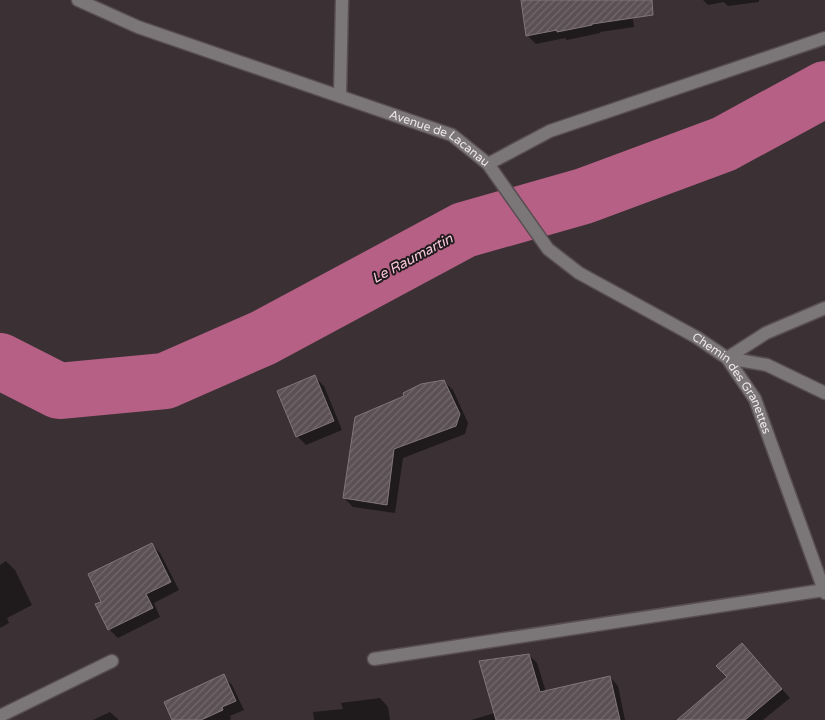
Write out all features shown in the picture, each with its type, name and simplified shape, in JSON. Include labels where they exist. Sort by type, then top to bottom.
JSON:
[{"type":"street","name":"Avenue de Lacanau","points":[[78,0],[138,28],[340,95],[452,135],[488,164],[550,131],[825,38]]},
{"type":"street","points":[[340,95],[342,0]]},
{"type":"street","name":"Chemin des Granettes","points":[[488,164],[548,249],[579,273],[696,337],[727,358],[755,399],[824,591]]},
{"type":"street","points":[[727,358],[766,334],[825,308]]},
{"type":"street","points":[[727,358],[767,365],[825,393]]},
{"type":"street","points":[[374,659],[824,591]]},
{"type":"street","points":[[0,716],[112,661]]},
{"type":"building","points":[[521,0],[652,0],[653,15],[526,36]]},
{"type":"building","points":[[315,375],[334,421],[296,437],[277,391]]},
{"type":"building","points":[[444,380],[460,414],[456,426],[394,449],[387,505],[343,498],[355,417],[404,396],[403,393],[421,384]]},
{"type":"building","points":[[152,543],[171,582],[146,594],[153,608],[108,630],[95,604],[101,602],[88,574]]},
{"type":"building","points":[[742,643],[782,689],[745,720],[677,720],[727,677],[716,666]]},
{"type":"building","points":[[529,654],[540,692],[610,676],[620,720],[496,720],[479,661]]},
{"type":"building","points":[[224,674],[236,701],[222,707],[223,710],[201,720],[172,720],[164,702]]},
{"type":"waterway","name":"Le Raumartin","points":[[0,361],[59,391],[165,381],[263,338],[464,230],[584,196],[724,144],[825,89]]}]
